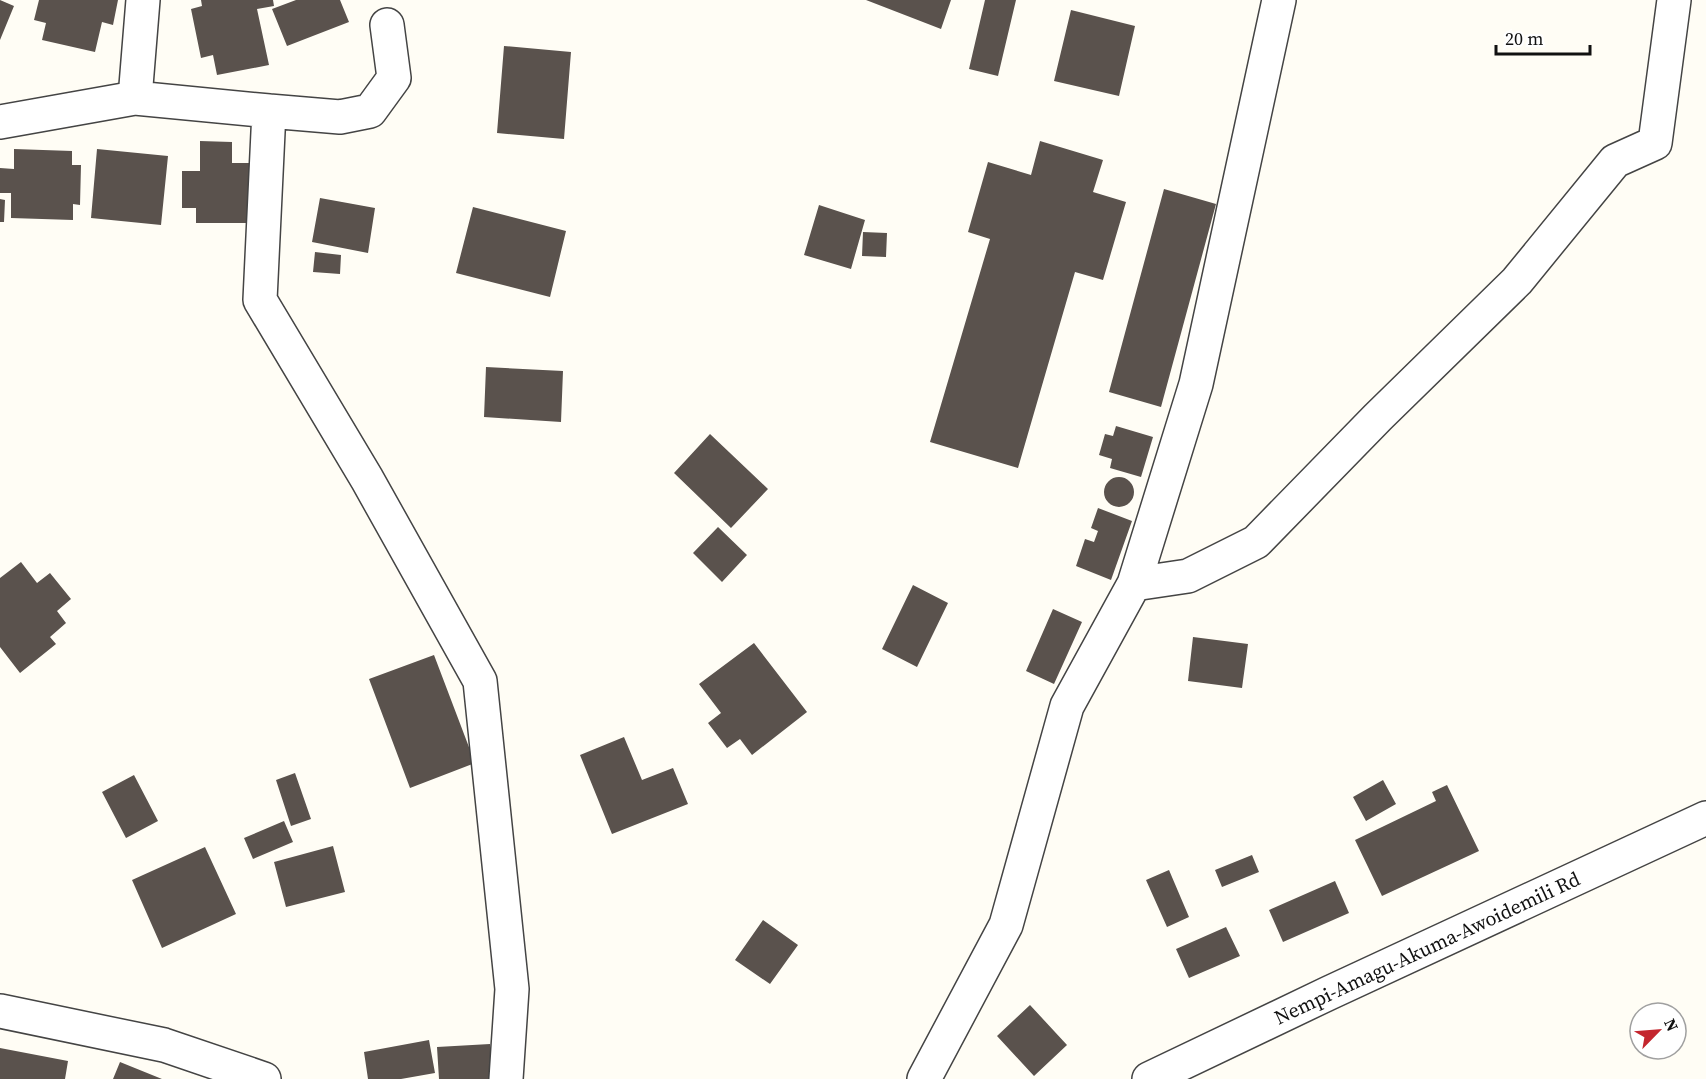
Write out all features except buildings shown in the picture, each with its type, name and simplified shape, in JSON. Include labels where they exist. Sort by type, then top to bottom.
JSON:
[{"type":"street","points":[[135,98],[143,0]]},
{"type":"street","points":[[924,1079],[1006,926],[1067,706],[1134,584],[1196,384],[1279,0]]},
{"type":"street","points":[[1134,584],[1188,576],[1256,542],[1378,417],[1517,281],[1615,160],[1655,142],[1674,0]]},
{"type":"street","points":[[0,123],[135,98],[340,117],[370,111],[394,78],[387,25]]},
{"type":"street","points":[[268,111],[260,300],[367,479],[480,681],[512,990],[506,1079]]},
{"type":"street","name":"Nempi-Amagu-Akuma-Awoidemili Rd","points":[[1149,1079],[1706,818]]},
{"type":"street","points":[[0,1011],[164,1045],[264,1079]]}]
